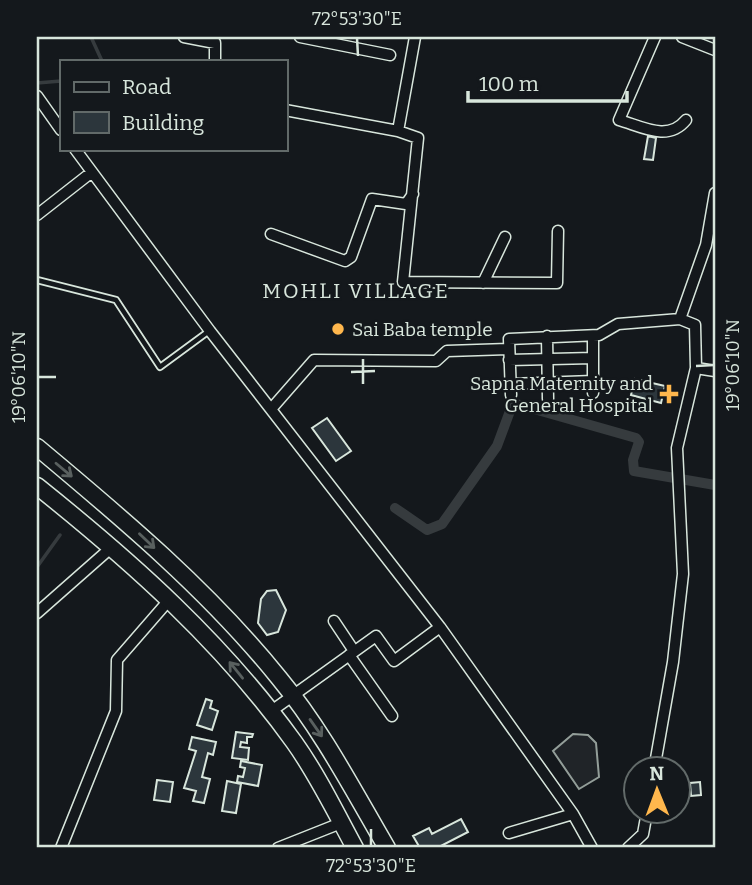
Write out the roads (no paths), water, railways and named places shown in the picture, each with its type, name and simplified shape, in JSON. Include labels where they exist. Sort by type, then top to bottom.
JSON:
[{"type":"main road","points":[[37,447],[101,500],[215,607],[292,695],[319,732],[387,848]]},
{"type":"main road","points":[[39,491],[113,546],[214,643],[295,743],[355,848]]},
{"type":"main road","points":[[84,524],[101,500]]},
{"type":"street","points":[[184,37],[215,40],[215,60]]},
{"type":"street","points":[[300,37],[390,55]]},
{"type":"street","points":[[398,131],[415,37]]},
{"type":"street","points":[[655,37],[619,120],[666,133],[678,130],[686,120]]},
{"type":"street","points":[[682,37],[715,50]]},
{"type":"street","points":[[37,96],[60,129]]},
{"type":"street","points":[[287,110],[398,131],[418,138],[403,282],[557,284],[558,231]]},
{"type":"street","points":[[76,150],[210,331],[440,627],[573,814],[592,848]]},
{"type":"street","points":[[37,215],[92,172]]},
{"type":"street","points":[[680,319],[710,247],[715,193]]},
{"type":"street","points":[[271,234],[345,261],[351,257],[372,198],[406,204],[414,194]]},
{"type":"street","points":[[483,283],[505,237]]},
{"type":"street","points":[[593,381],[547,382],[511,389],[509,339],[593,336],[618,324],[680,319],[695,325],[696,368],[677,448],[683,574],[673,662],[656,756]]},
{"type":"street","points":[[547,336],[548,399]]},
{"type":"street","points":[[593,336],[593,393]]},
{"type":"street","points":[[272,408],[314,360],[417,362],[441,359],[447,351],[547,359],[593,358]]},
{"type":"street","points":[[696,368],[715,370]]},
{"type":"street","points":[[37,612],[113,546]]},
{"type":"street","points":[[61,848],[116,711],[117,660],[170,599]]},
{"type":"street","points":[[334,621],[392,716]]},
{"type":"street","points":[[270,712],[376,636],[394,662],[440,627]]},
{"type":"street","points":[[509,833],[573,814]]},
{"type":"street","points":[[278,848],[341,823]]},
{"type":"street","points":[[628,848],[643,834],[644,826]]},
{"type":"lane","points":[[37,280],[116,300],[160,367],[210,331]]},
{"type":"waterway","points":[[91,37],[102,60]]},
{"type":"waterway","points":[[37,83],[60,81]]},
{"type":"waterway","points":[[395,508],[427,530],[442,524],[497,446],[513,403],[636,438],[639,442],[633,460],[634,471],[715,485]]},
{"type":"waterway","points":[[37,567],[60,535]]},
{"type":"place","name":"Sai Baba temple","points":[[338,329]]},
{"type":"place","name":"Sapna Maternity and General Hospital","points":[[669,394]]},
{"type":"district","name":"MOHLI VILLAGE","points":[[356,291]]}]
